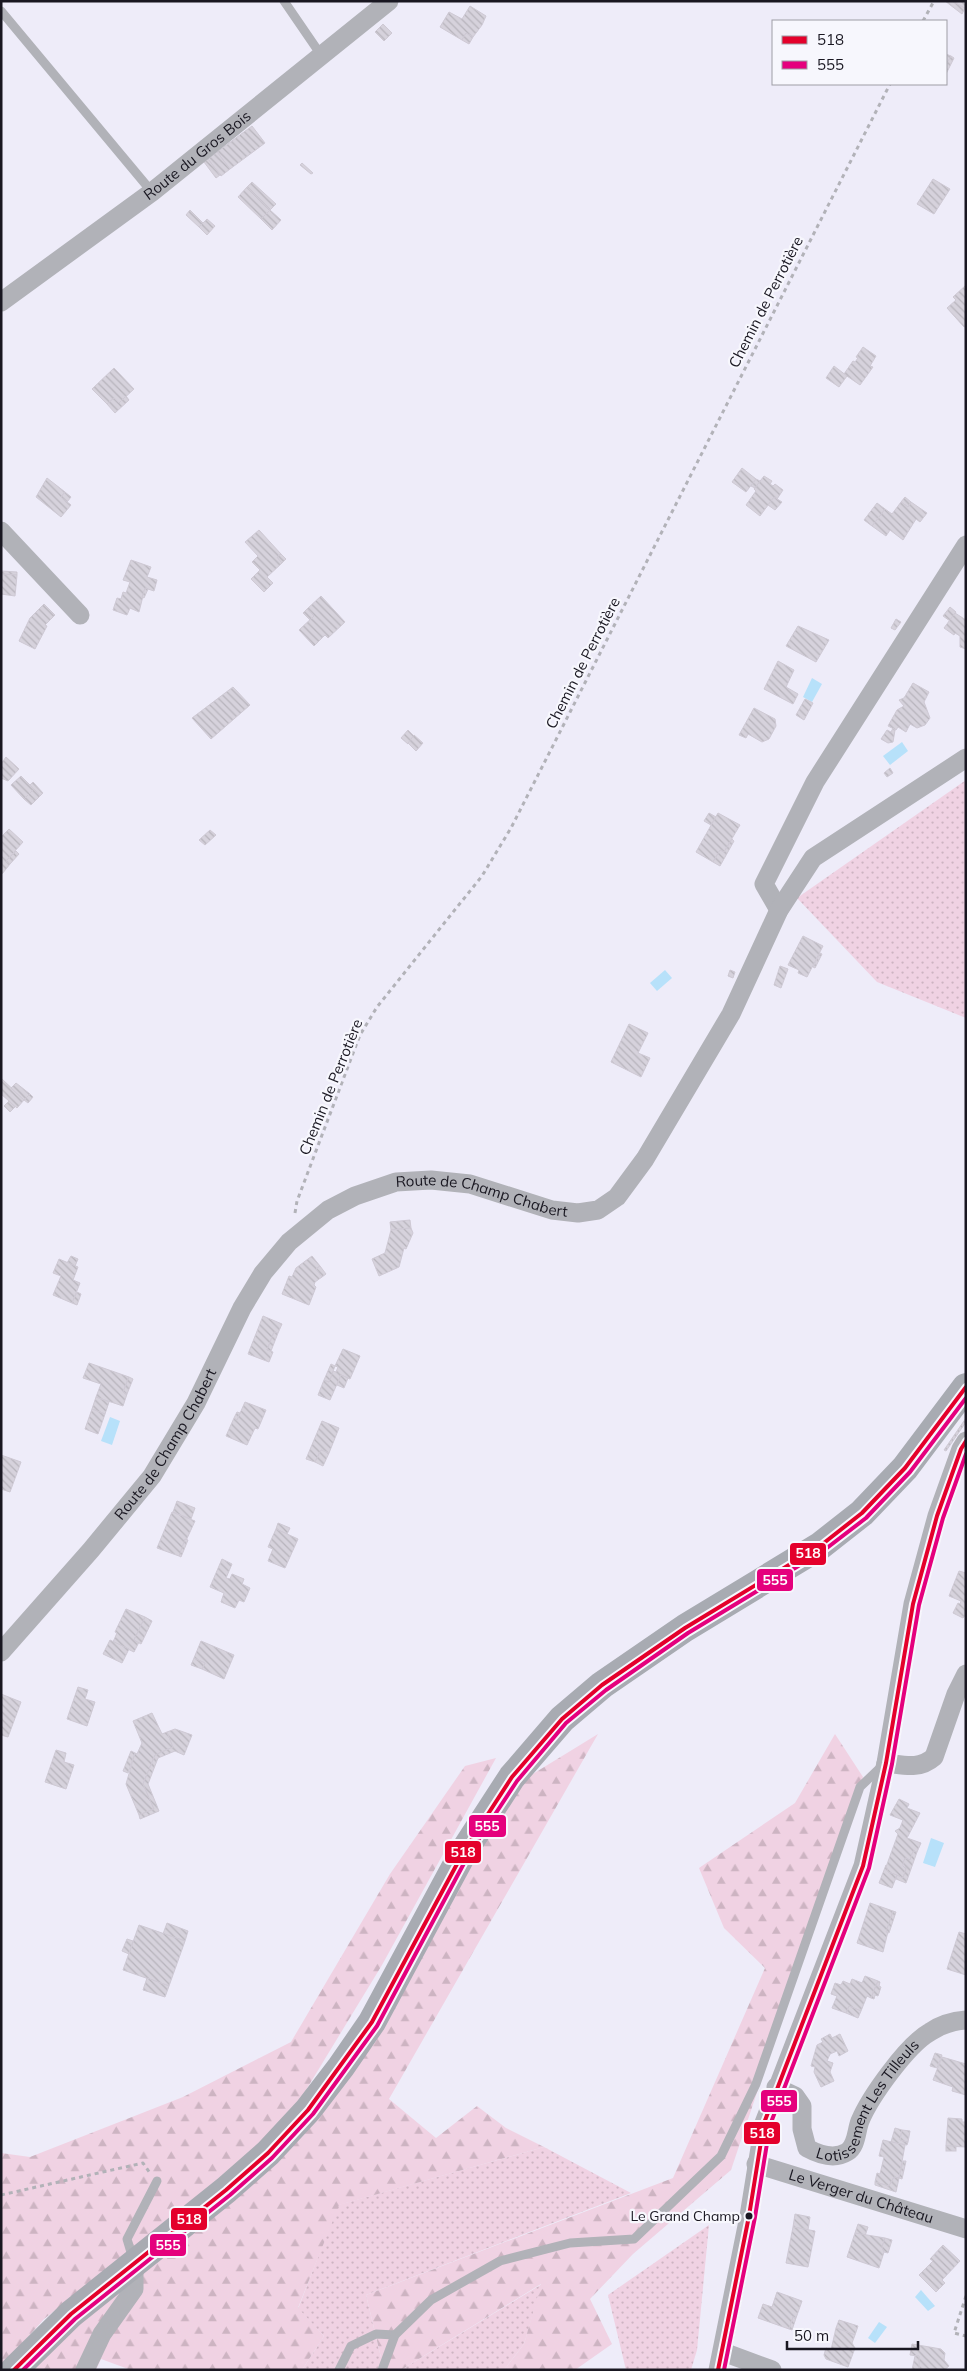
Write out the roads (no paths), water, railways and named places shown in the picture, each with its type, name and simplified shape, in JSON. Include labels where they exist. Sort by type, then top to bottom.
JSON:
[{"type":"main road","points":[[14,2370],[71,2314],[226,2190],[268,2153],[319,2096],[372,2022],[464,1851],[512,1777],[562,1719],[609,1679],[685,1628],[820,1546],[862,1513],[905,1468],[966,1387]]},
{"type":"street","name":"Route du Gros Bois","points":[[1,302],[152,192],[389,1]]},
{"type":"street","points":[[1,531],[80,615]]},
{"type":"street","points":[[779,910],[764,884],[816,782],[966,545]]},
{"type":"street","name":"Route de Champ Chabert","points":[[1,1652],[92,1550],[152,1476],[196,1403],[242,1308],[263,1273],[289,1242],[328,1210],[355,1196],[396,1182],[431,1180],[470,1184],[552,1210],[578,1213],[598,1210],[617,1197],[649,1153],[731,1014],[779,910],[813,858],[845,835],[966,758]]},
{"type":"street","points":[[772,2370],[720,2361],[749,2216],[764,2123],[863,1866],[886,1763],[913,1604],[937,1516],[961,1449],[966,1441]]},
{"type":"street","points":[[886,1763],[914,1767],[927,1763],[934,1757],[956,1694],[966,1674]]},
{"type":"street","name":"Lotissement Les Tilleuls","points":[[776,2088],[795,2096],[802,2106],[802,2129],[807,2148],[819,2155],[836,2155],[847,2152],[854,2144],[860,2122],[869,2104],[914,2044],[936,2028],[966,2020]]},
{"type":"street","name":"Le Verger du Château","points":[[756,2164],[966,2229]]},
{"type":"street","points":[[85,2370],[102,2334],[134,2289],[134,2264]]},
{"type":"lane","points":[[284,1],[320,55]]},
{"type":"lane","points":[[1,10],[152,192]]},
{"type":"lane","points":[[382,2370],[395,2335],[432,2300],[500,2261],[570,2243],[634,2239],[721,2156],[756,2084],[860,1787],[886,1763]]},
{"type":"lane","points":[[134,2264],[127,2239],[157,2181]]},
{"type":"lane","points":[[339,2370],[351,2346],[376,2334],[395,2335]]},
{"type":"water","points":[[812,678],[822,684],[812,702],[803,697]]},
{"type":"water","points":[[902,742],[908,751],[890,765],[883,756]]},
{"type":"water","points":[[665,970],[672,978],[657,991],[650,983]]},
{"type":"water","points":[[110,1417],[120,1421],[112,1445],[101,1441]]},
{"type":"water","points":[[931,1838],[944,1843],[935,1867],[923,1863]]},
{"type":"water","points":[[921,2290],[935,2306],[928,2311],[915,2297]]},
{"type":"water","points":[[879,2322],[887,2327],[875,2343],[868,2338]]},
{"type":"place","name":"Le Grand Champ","points":[[749,2216]]}]
